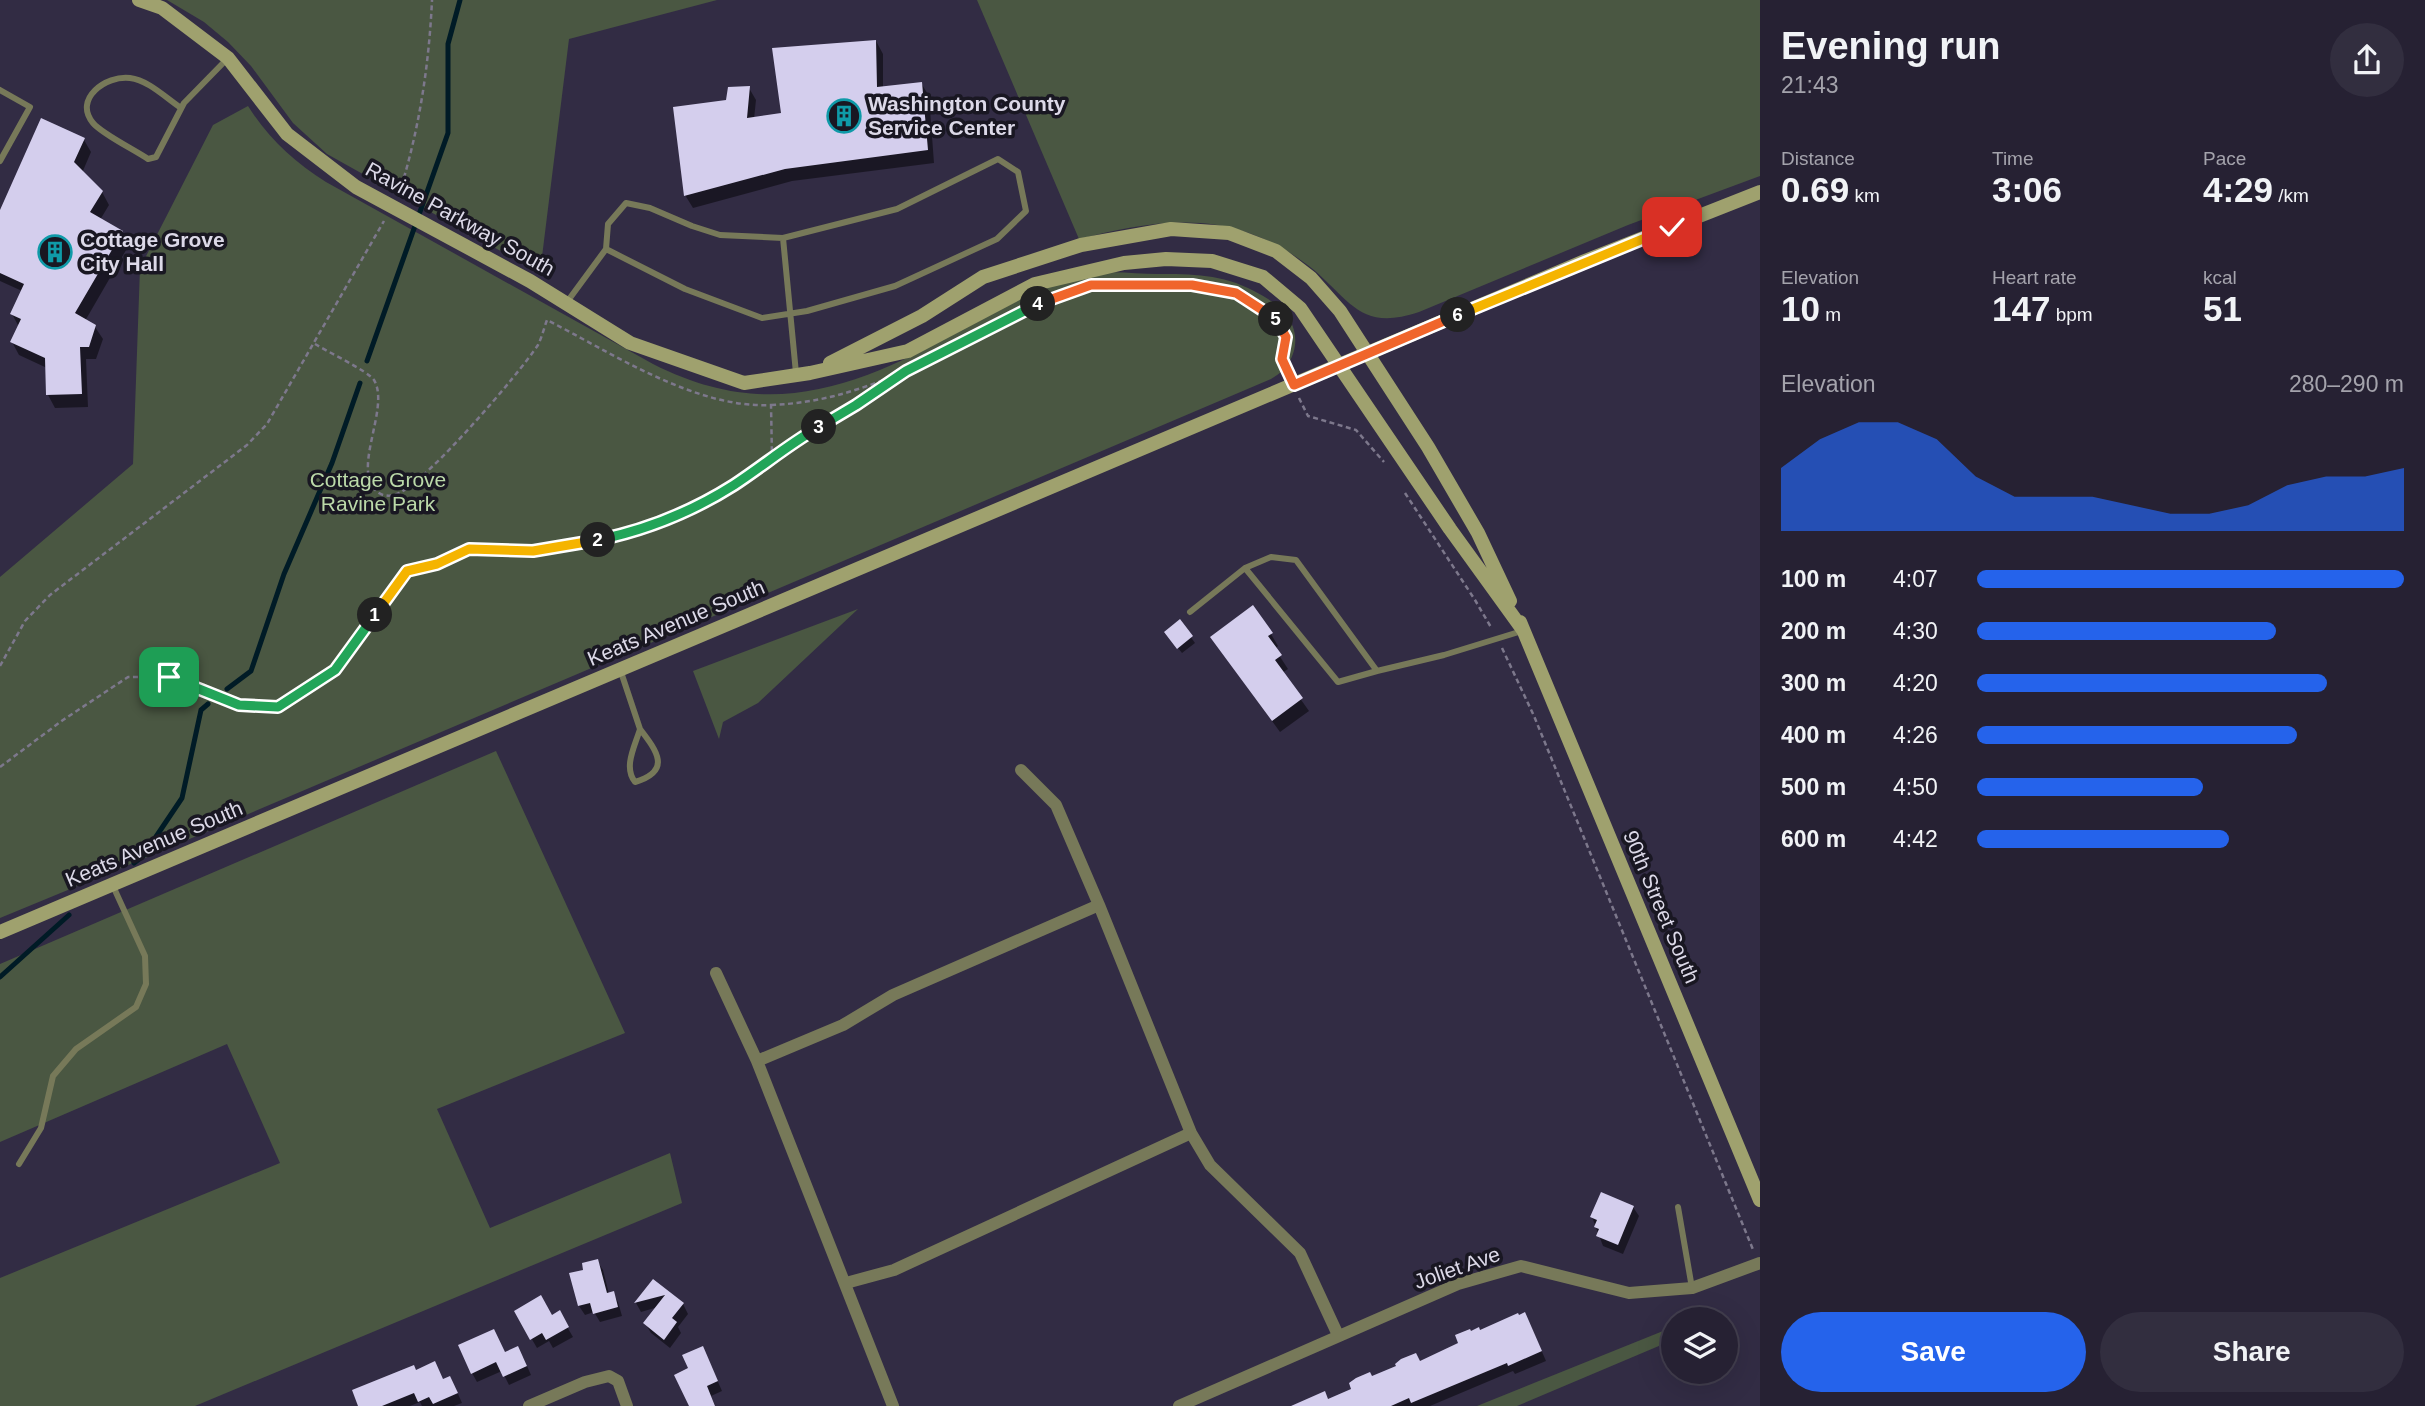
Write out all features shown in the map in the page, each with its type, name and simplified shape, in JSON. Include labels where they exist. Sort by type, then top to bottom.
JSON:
[{"type":"street","name":"Ravine Parkway South","points":[[139,0],[162,8],[228,58],[287,134],[356,187],[530,281],[630,343],[744,383],[803,374],[908,351],[1035,284],[1124,262],[1166,259],[1212,261],[1263,277],[1300,308],[1340,366]]},
{"type":"street","name":"Keats Avenue South","points":[[0,932],[1584,261],[1760,192]]},
{"type":"street","name":"Ravine Parkway South","points":[[803,374],[922,316],[983,277],[1081,245],[1171,229],[1228,233],[1276,251],[1311,278],[1340,311],[1369,354]]},
{"type":"street","name":"90th Street South","points":[[1369,354],[1478,533],[1523,630],[1760,1200]]},
{"type":"street","name":"90th Street South","points":[[1340,366],[1450,529],[1523,630]]},
{"type":"street","points":[[1021,770],[1056,805],[1191,1133],[1210,1165],[1300,1253],[1338,1335]]},
{"type":"street","points":[[757,1061],[843,1025],[893,995],[1099,905]]},
{"type":"street","points":[[716,973],[757,1061],[893,1406]]},
{"type":"street","points":[[846,1283],[894,1270],[1191,1133]]},
{"type":"street","name":"Joliet Ave","points":[[1179,1406],[1458,1284],[1521,1266],[1629,1293],[1692,1288],[1759,1263]]},
{"type":"street","points":[[529,1406],[585,1382],[609,1376],[618,1381],[627,1406]]},
{"type":"lane","points":[[181,108],[133,78],[118,78],[101,84],[89,97],[86,110],[94,125],[148,159],[156,157],[181,108],[228,58]]},
{"type":"lane","points":[[0,90],[30,107],[0,161]]},
{"type":"lane","points":[[566,304],[606,249],[608,224],[626,203],[650,208],[720,235],[783,238],[897,209],[998,159],[1018,172],[1026,211],[997,239],[895,286],[791,314],[762,318],[685,289],[606,249]]},
{"type":"lane","points":[[783,238],[791,314],[803,374]]},
{"type":"lane","points":[[1190,612],[1245,568],[1271,557],[1296,560],[1377,671]]},
{"type":"lane","points":[[1245,568],[1338,681],[1444,656],[1523,630]]},
{"type":"lane","points":[[621,669],[640,729],[656,750],[659,763],[656,771],[648,778],[635,782],[630,775],[629,766],[640,729]]},
{"type":"lane","points":[[19,1164],[41,1128],[53,1076],[76,1049],[136,1007],[146,984],[145,956],[112,885]]},
{"type":"lane","points":[[1678,1206],[1692,1288]]},
{"type":"path","points":[[399,196],[411,156],[429,52],[432,0]]},
{"type":"path","points":[[0,666],[25,621],[50,595],[247,445],[273,414],[386,217]]},
{"type":"path","points":[[1099,285],[1192,285],[1236,293],[1273,315],[1286,337],[1282,359],[1308,416],[1356,430],[1386,464]]},
{"type":"path","points":[[993,325],[1058,296]]},
{"type":"path","points":[[315,344],[373,377],[378,390],[377,408],[376,425],[369,445],[368,465],[371,483],[377,492],[387,496],[398,494],[414,483],[448,450],[510,381],[539,343],[547,320],[677,386],[712,398],[757,406],[804,404],[828,399],[918,365]]},
{"type":"path","points":[[0,767],[63,720],[128,677],[169,677],[239,705],[278,707],[335,670],[407,571],[437,564],[469,549],[533,551],[638,530],[704,503],[789,444],[856,405],[906,371]]},
{"type":"path","points":[[771,405],[772,457]]},
{"type":"path","points":[[1401,487],[1475,600],[1534,716],[1759,1263]]},
{"type":"green space","points":[[167,0],[717,0],[569,39],[540,273],[327,154],[293,123],[251,66],[228,42],[204,22]]},
{"type":"green space","points":[[977,0],[1760,0],[1760,176],[1628,225],[1419,312],[1400,317],[1371,316],[1349,303],[1314,270],[1291,253],[1258,236],[1228,227],[1185,222],[1164,223],[1079,239]]},
{"type":"green space","name":"Cottage Grove Ravine Park","points":[[248,106],[282,148],[326,182],[653,364],[696,382],[737,392],[776,394],[814,390],[851,380],[889,366],[1044,289],[1077,277],[1101,273],[1195,275],[1242,285],[1270,300],[1284,312],[1294,330],[1294,349],[1286,366],[1271,379],[0,918],[0,577],[133,464],[140,268],[213,125]]},
{"type":"green space","points":[[858,609],[758,703],[723,722],[719,739],[693,671]]},
{"type":"green space","points":[[496,751],[625,1033],[437,1109],[490,1228],[670,1153],[682,1203],[195,1406],[0,1406],[0,1278],[280,1163],[227,1044],[0,1142],[0,964]]},
{"type":"green space","points":[[1661,1332],[1661,1345],[1517,1406],[1477,1406]]},
{"type":"building","name":"Washington County Service Center","points":[[876,40],[877,87],[922,82],[928,150],[785,169],[684,196],[673,107],[726,100],[728,87],[750,86],[747,118],[781,113],[772,48]]},
{"type":"building","name":"Cottage Grove City Hall","points":[[41,118],[85,138],[74,162],[103,191],[90,212],[123,231],[75,313],[96,325],[89,347],[80,347],[82,394],[46,395],[45,358],[10,342],[21,319],[10,314],[24,284],[0,273],[0,210]]},
{"type":"building","points":[[1253,605],[1273,633],[1268,636],[1282,655],[1275,660],[1303,698],[1272,721],[1210,637]]},
{"type":"building","points":[[1180,619],[1193,636],[1177,649],[1164,632]]},
{"type":"building","points":[[1601,1192],[1634,1206],[1618,1245],[1596,1236],[1599,1229],[1594,1227],[1597,1220],[1590,1217]]},
{"type":"building","points":[[598,1259],[607,1293],[614,1291],[618,1307],[593,1314],[590,1303],[578,1306],[569,1273],[583,1270],[582,1263]]},
{"type":"building","points":[[653,1279],[684,1303],[672,1318],[677,1322],[664,1340],[643,1323],[665,1295],[634,1303]]},
{"type":"building","points":[[541,1295],[552,1315],[560,1310],[569,1327],[546,1340],[542,1333],[530,1340],[514,1311]]},
{"type":"building","points":[[1525,1312],[1542,1351],[1508,1366],[1507,1363],[1411,1403],[1409,1398],[1391,1406],[1291,1406],[1325,1391],[1328,1399],[1351,1389],[1349,1383],[1356,1378],[1370,1372],[1372,1376],[1396,1366],[1401,1359],[1416,1353],[1420,1361],[1458,1343],[1455,1335],[1479,1327],[1480,1330]]},
{"type":"building","points":[[494,1329],[505,1352],[518,1346],[527,1366],[503,1377],[496,1362],[471,1374],[458,1345]]},
{"type":"building","points":[[703,1346],[718,1381],[707,1386],[715,1406],[689,1406],[674,1375],[688,1368],[682,1355]]},
{"type":"building","points":[[435,1361],[443,1379],[450,1376],[458,1393],[433,1404],[429,1397],[418,1402],[414,1393],[382,1406],[358,1406],[352,1390],[414,1365],[416,1370]]},
{"type":"waterway","points":[[367,361],[448,133],[448,44],[460,0]]},
{"type":"waterway","points":[[227,689],[251,671],[284,574],[332,463],[360,383]]},
{"type":"waterway","points":[[134,863],[143,856],[182,798],[201,710],[208,704]]},
{"type":"waterway","points":[[0,977],[69,915]]},
{"type":"place","name":"Washington County Service Center","points":[[844,116]]},
{"type":"place","name":"Cottage Grove City Hall","points":[[55,252]]},
{"type":"route","points":[[169,677],[239,705],[278,707],[335,670],[407,571],[437,564],[469,549],[533,551],[571,546],[638,530],[670,518],[704,503],[735,484],[789,444],[856,405],[906,371],[993,325],[1077,289],[1107,284],[1192,285],[1236,293],[1273,315],[1281,325],[1286,337],[1282,359],[1294,385],[1584,261],[1672,227]]}]
